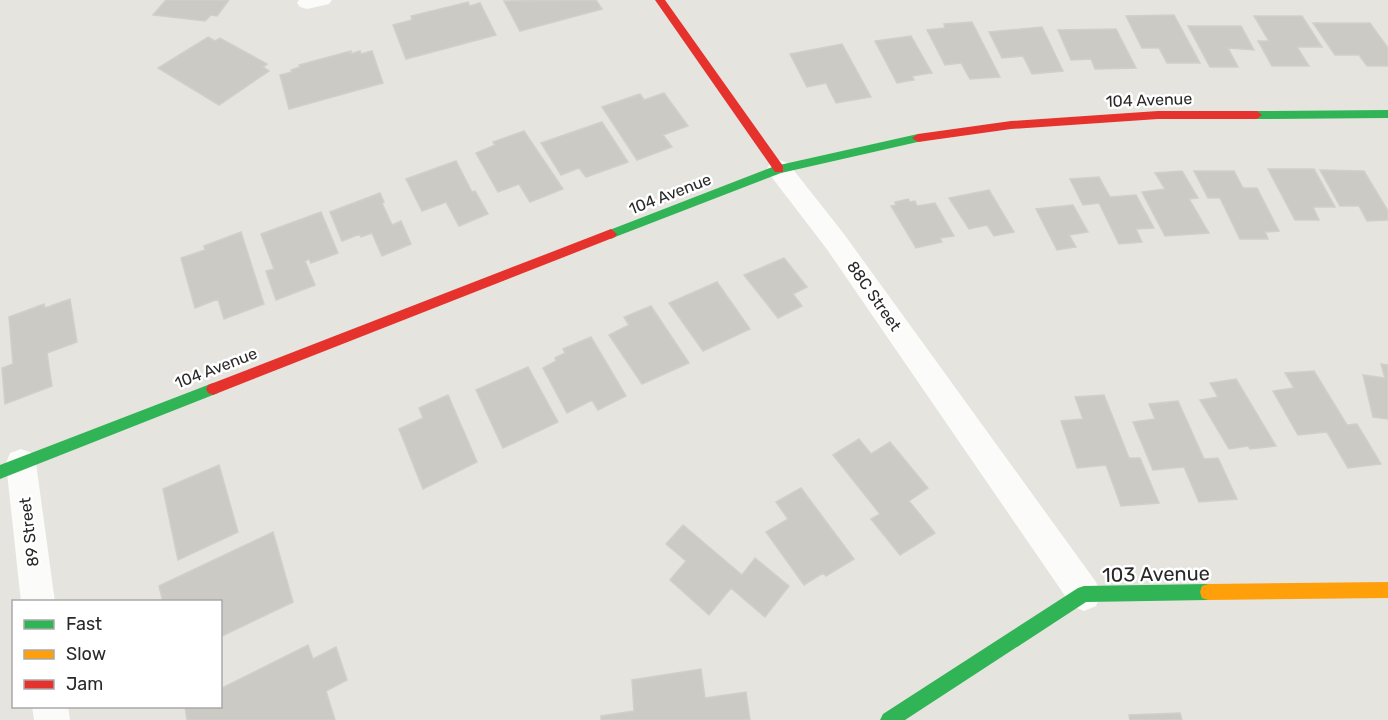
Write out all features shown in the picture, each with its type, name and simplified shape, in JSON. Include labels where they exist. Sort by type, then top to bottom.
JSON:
[{"type":"street","name":"88C Street","points":[[660,0],[779,169],[835,241],[1084,594]]},
{"type":"street","name":"104 Avenue","points":[[11,467],[779,169],[933,135],[1011,125],[1158,115],[1388,114]]},
{"type":"street","name":"89 Street","points":[[11,467],[38,600]]},
{"type":"street","name":"103 Avenue","points":[[889,720],[1084,594],[1388,590]]},
{"type":"building","points":[[166,0],[229,0],[217,16],[211,15],[205,21],[153,15]]},
{"type":"building","points":[[596,0],[602,9],[520,31],[504,1]]},
{"type":"building","points":[[468,2],[470,6],[480,3],[496,35],[406,59],[393,25],[412,20],[411,16]]},
{"type":"building","points":[[1174,15],[1200,63],[1167,63],[1159,48],[1142,48],[1126,16]]},
{"type":"building","points":[[1254,16],[1302,16],[1322,47],[1297,47],[1309,66],[1272,66],[1258,41],[1269,41]]},
{"type":"building","points":[[972,22],[1000,77],[970,79],[961,63],[945,65],[927,30],[945,28],[944,24]]},
{"type":"building","points":[[1313,23],[1370,23],[1388,48],[1388,66],[1367,66],[1359,55],[1335,55]]},
{"type":"building","points":[[1188,26],[1241,26],[1254,50],[1228,48],[1238,67],[1210,67]]},
{"type":"building","points":[[1042,27],[1063,71],[1032,74],[1023,56],[1002,58],[989,32]]},
{"type":"building","points":[[1116,29],[1136,68],[1095,69],[1091,59],[1071,60],[1058,30]]},
{"type":"building","points":[[911,36],[932,73],[912,76],[914,80],[897,83],[875,41]]},
{"type":"building","points":[[208,37],[215,41],[220,38],[267,64],[263,67],[269,71],[219,105],[158,68]]},
{"type":"building","points":[[842,44],[871,97],[836,103],[826,83],[807,87],[790,54]]},
{"type":"building","points":[[351,51],[351,54],[360,51],[361,54],[372,51],[383,83],[289,109],[280,75],[292,72],[291,70],[300,67],[299,65]]},
{"type":"building","points":[[664,93],[688,126],[663,135],[672,147],[637,160],[602,107],[640,94],[644,100]]},
{"type":"building","points":[[602,122],[628,162],[586,177],[579,168],[561,175],[541,143]]},
{"type":"building","points":[[524,131],[563,189],[530,202],[519,184],[498,192],[476,153],[495,145],[493,142]]},
{"type":"building","points":[[456,161],[472,192],[475,191],[488,214],[459,226],[446,202],[422,211],[406,179]]},
{"type":"building","points":[[1268,169],[1314,169],[1335,207],[1313,207],[1319,220],[1295,220]]},
{"type":"building","points":[[1320,170],[1364,171],[1388,211],[1388,220],[1367,221],[1359,206],[1340,206]]},
{"type":"building","points":[[1182,171],[1198,198],[1189,199],[1209,233],[1165,236],[1142,192],[1165,189],[1155,173]]},
{"type":"building","points":[[1194,171],[1234,171],[1243,188],[1257,188],[1279,231],[1265,232],[1268,239],[1240,239],[1220,198],[1208,198]]},
{"type":"building","points":[[1099,177],[1110,197],[1136,195],[1154,228],[1136,229],[1142,242],[1119,244],[1099,203],[1083,205],[1070,179]]},
{"type":"building","points":[[989,190],[1014,232],[994,236],[987,225],[969,229],[949,198]]},
{"type":"building","points":[[380,193],[392,225],[401,221],[411,244],[382,256],[372,233],[361,237],[360,234],[342,241],[330,212]]},
{"type":"building","points":[[908,199],[910,202],[915,201],[917,206],[935,203],[954,236],[940,238],[942,242],[916,248],[891,206],[896,205],[895,202]]},
{"type":"building","points":[[1073,205],[1088,232],[1069,235],[1076,247],[1057,250],[1036,209]]},
{"type":"building","points":[[321,212],[338,253],[311,263],[309,259],[305,261],[315,285],[276,300],[266,271],[274,269],[261,234]]},
{"type":"building","points":[[241,232],[264,304],[224,319],[218,299],[195,308],[181,258],[205,250],[204,246]]},
{"type":"building","points":[[784,258],[807,287],[793,294],[802,306],[778,318],[744,275]]},
{"type":"building","points":[[717,282],[750,329],[703,351],[669,303]]},
{"type":"building","points":[[70,299],[77,342],[47,353],[52,386],[5,404],[2,368],[13,364],[9,317],[44,304],[45,308]]},
{"type":"building","points":[[651,306],[689,363],[642,384],[609,335],[629,325],[624,317]]},
{"type":"building","points":[[591,337],[626,396],[598,410],[592,400],[567,413],[543,368],[565,353],[563,349]]},
{"type":"building","points":[[1381,364],[1388,365],[1388,419],[1373,417],[1363,375],[1385,378]]},
{"type":"building","points":[[528,367],[558,422],[503,448],[476,390]]},
{"type":"building","points":[[1314,371],[1347,425],[1357,424],[1381,464],[1348,468],[1327,432],[1298,435],[1273,391],[1294,388],[1285,373]]},
{"type":"building","points":[[1236,379],[1276,446],[1229,449],[1200,400],[1218,397],[1210,383]]},
{"type":"building","points":[[448,395],[477,462],[423,489],[399,429],[423,418],[419,408]]},
{"type":"building","points":[[1104,395],[1129,458],[1140,458],[1159,503],[1121,506],[1106,465],[1077,468],[1061,421],[1083,419],[1075,397]]},
{"type":"building","points":[[1178,401],[1204,459],[1218,458],[1237,499],[1199,502],[1184,467],[1153,470],[1133,422],[1155,419],[1149,404]]},
{"type":"building","points":[[859,439],[871,454],[890,442],[928,488],[909,501],[935,533],[900,555],[871,519],[880,514],[833,455]]},
{"type":"building","points":[[219,465],[238,532],[178,560],[163,489]]},
{"type":"building","points":[[801,488],[854,559],[826,576],[823,573],[804,585],[766,532],[788,519],[776,502]]},
{"type":"building","points":[[683,525],[742,575],[755,558],[789,586],[765,617],[731,588],[709,615],[670,580],[686,561],[666,544]]},
{"type":"building","points":[[273,532],[293,602],[222,636],[222,600],[162,600],[159,586]]},
{"type":"building","points":[[308,645],[313,659],[336,647],[347,680],[326,691],[335,720],[187,720],[185,708],[222,708],[222,688]]},
{"type":"building","points":[[701,669],[705,698],[746,692],[750,720],[601,720],[601,716],[634,711],[632,680]]},
{"type":"building","points":[[1180,713],[1182,720],[1130,720],[1129,715]]},
{"type":"traffic: fast","points":[[1257,115],[1388,114]]},
{"type":"traffic: fast","points":[[611,234],[779,169],[918,138]]},
{"type":"traffic: fast","points":[[0,472],[213,389]]},
{"type":"traffic: fast","points":[[889,720],[1084,594],[1208,592]]},
{"type":"traffic: slow","points":[[1208,592],[1388,590]]},
{"type":"traffic: jam","points":[[660,0],[779,169]]},
{"type":"traffic: jam","points":[[918,138],[1011,125],[1158,115],[1257,115]]},
{"type":"traffic: jam","points":[[213,389],[611,234]]}]
